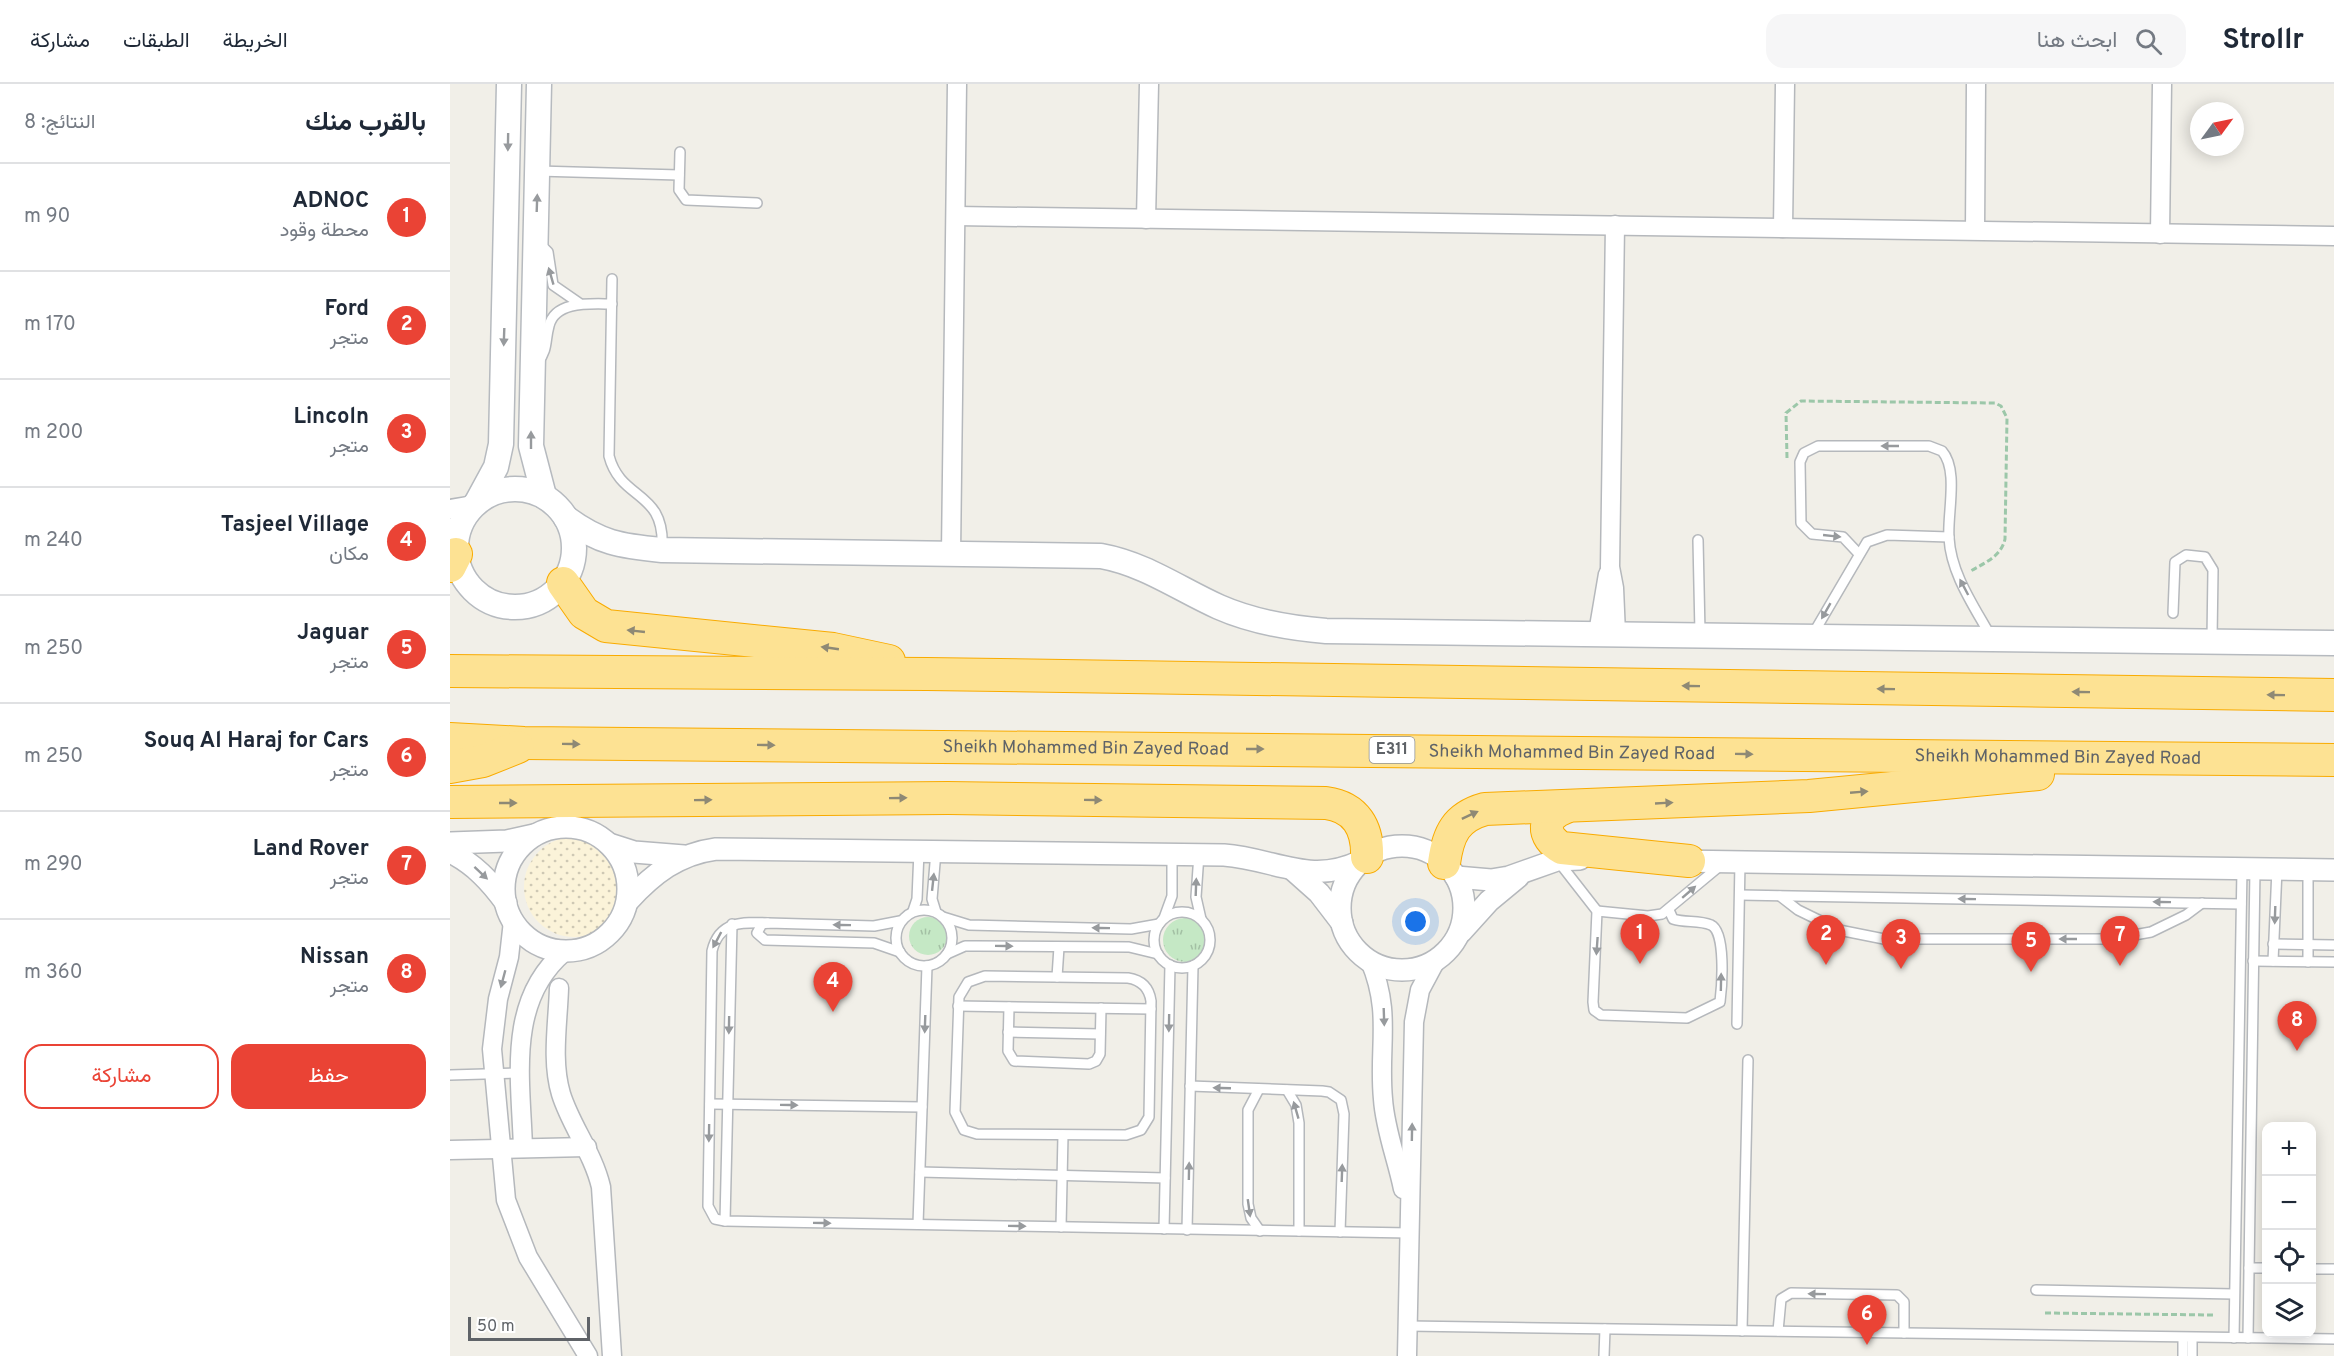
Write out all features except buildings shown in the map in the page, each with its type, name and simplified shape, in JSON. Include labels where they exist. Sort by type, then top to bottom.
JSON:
[{"type":"highway","points":[[566,578],[584,614],[606,626],[833,649],[880,658],[927,674]]},
{"type":"highway","points":[[450,657],[526,670]]},
{"type":"highway","points":[[450,671],[927,674],[2334,695]]},
{"type":"highway","name":"Sheikh Mohammed Bin Zayed Road","points":[[450,739],[524,743],[2334,760]]},
{"type":"highway","points":[[450,767],[483,761],[524,743]]},
{"type":"highway","points":[[1450,870],[1447,841],[1453,829],[1473,812],[1485,809],[1564,808],[1809,796],[1974,782],[2157,759]]},
{"type":"highway","points":[[450,802],[948,798],[1326,803],[1346,808],[1361,823],[1367,843],[1364,859]]},
{"type":"highway","points":[[1564,808],[1553,812],[1546,821],[1546,832],[1552,842],[1562,848],[1689,861]]},
{"type":"main road","points":[[509,84],[501,444],[496,467],[476,504],[462,523],[453,551],[470,587],[484,598],[500,606],[518,608],[535,604],[551,596],[566,578],[603,554],[658,549],[1087,554],[1116,559],[1143,568],[1240,615],[1305,629],[2334,644]]},
{"type":"main road","points":[[539,84],[532,455],[544,496]]},
{"type":"main road","points":[[508,180],[520,235],[528,240],[536,240]]},
{"type":"main road","points":[[476,504],[502,490],[524,490],[544,496],[566,518],[598,539],[658,549]]},
{"type":"main road","points":[[566,518],[573,536],[574,554],[566,578]]},
{"type":"street","points":[[951,553],[957,84]]},
{"type":"street","points":[[1146,219],[1149,84]]},
{"type":"street","points":[[1784,228],[1785,84]]},
{"type":"street","points":[[1975,230],[1976,84]]},
{"type":"street","points":[[2160,234],[2162,84]]},
{"type":"street","points":[[956,216],[2334,237]]},
{"type":"street","points":[[1607,634],[1614,588],[1610,567],[1615,225]]},
{"type":"street","points":[[450,509],[476,504]]},
{"type":"street","points":[[450,843],[507,841],[555,828],[575,827],[593,833],[609,844],[642,854],[684,856],[716,849],[1199,854],[1241,856],[1309,873],[1327,873],[1382,850],[1398,846],[1430,853],[1450,870],[1491,880],[1557,860],[2334,870]]},
{"type":"street","points":[[537,834],[521,846],[510,863],[504,882],[509,912],[508,957],[494,1024],[493,1074],[499,1149],[506,1200],[519,1239],[588,1356]]},
{"type":"street","points":[[450,852],[473,865],[491,882],[526,937],[544,948],[564,952],[586,949],[605,938],[620,922],[628,901],[628,880],[622,861],[609,844]]},
{"type":"street","points":[[628,901],[651,878],[684,856]]},
{"type":"street","points":[[1342,923],[1340,906],[1343,890],[1350,874],[1364,859]]},
{"type":"street","points":[[1292,868],[1319,893],[1342,923],[1352,944],[1370,961],[1386,968],[1403,970],[1420,968],[1436,960],[1448,950],[1488,901],[1525,871]]},
{"type":"street","points":[[1450,870],[1464,907],[1457,937]]},
{"type":"street","points":[[523,1148],[521,1073],[524,1016],[528,1001],[542,974],[564,952]]},
{"type":"street","points":[[1407,1356],[1414,1022],[1420,990],[1436,960]]},
{"type":"street","points":[[1370,961],[1384,1009],[1382,1075],[1385,1119],[1400,1171],[1409,1233]]},
{"type":"street","points":[[559,988],[559,1083],[565,1105],[587,1147],[601,1187],[612,1356]]},
{"type":"street","points":[[450,1150],[587,1147]]},
{"type":"lane","points":[[680,152],[680,194],[689,201],[757,203]]},
{"type":"lane","points":[[538,171],[679,175]]},
{"type":"lane","points":[[536,240],[547,250],[553,285],[579,303]]},
{"type":"lane","points":[[612,279],[609,456],[621,479],[658,514],[663,530],[658,549]]},
{"type":"lane","points":[[532,369],[545,352],[551,319],[558,312],[579,303],[612,304]]},
{"type":"lane","points":[[1859,554],[1843,537],[1812,534],[1801,523],[1800,462],[1804,453],[1813,447],[1929,446],[1942,451],[1950,469],[1949,537],[1959,578],[1992,639]]},
{"type":"lane","points":[[1811,637],[1867,542],[1880,536],[1949,537]]},
{"type":"lane","points":[[1698,540],[1700,636]]},
{"type":"lane","points":[[2173,613],[2175,562],[2186,555],[2205,557],[2213,570],[2212,642]]},
{"type":"lane","points":[[913,912],[928,851]]},
{"type":"lane","points":[[928,851],[932,899],[939,915],[948,923],[952,939],[947,954]]},
{"type":"lane","points":[[1158,954],[1154,939],[1173,896],[1172,854]]},
{"type":"lane","points":[[768,923],[758,928],[758,933],[765,940],[874,943],[900,952],[911,963],[927,966],[965,946],[1129,947],[1158,954],[1177,968],[1193,966],[1205,956],[1209,949],[1209,933],[1201,920],[1196,897],[1199,854]]},
{"type":"lane","points":[[1557,860],[1597,911],[1593,1002],[1597,1013],[1692,1017],[1720,1002],[1720,936],[1710,925],[1673,919],[1669,910]]},
{"type":"lane","points":[[1597,911],[1648,916],[1669,910],[1733,861],[1740,895],[1737,1024]]},
{"type":"lane","points":[[2234,1338],[2241,904],[2248,869]]},
{"type":"lane","points":[[2248,869],[2253,961],[2248,1338]]},
{"type":"lane","points":[[2272,961],[2277,869]]},
{"type":"lane","points":[[2308,870],[2308,962]]},
{"type":"lane","points":[[1740,895],[2241,904]]},
{"type":"lane","points":[[1779,896],[1798,910],[1839,930],[1884,939],[2112,939],[2151,932],[2186,915],[2202,903]]},
{"type":"lane","points":[[1201,920],[1187,912],[1171,914],[1162,921],[1131,929],[969,925],[928,910],[913,912],[900,921],[874,926],[732,924],[718,934],[712,951],[708,1206],[715,1219],[1409,1233]]},
{"type":"lane","points":[[900,921],[896,937],[900,952]]},
{"type":"lane","points":[[725,1221],[732,924]]},
{"type":"lane","points":[[2273,944],[2334,945]]},
{"type":"lane","points":[[1058,978],[1059,947]]},
{"type":"lane","points":[[2253,961],[2334,962]]},
{"type":"lane","points":[[1164,1229],[1170,965]]},
{"type":"lane","points":[[918,1224],[927,966]]},
{"type":"lane","points":[[1187,1230],[1193,966]]},
{"type":"lane","points":[[976,978],[1135,979],[1150,993],[1149,1117],[1146,1124],[1141,1130],[1126,1135],[977,1134],[960,1125],[955,1113],[958,1006],[962,988],[976,978]]},
{"type":"lane","points":[[958,1006],[1151,1009]]},
{"type":"lane","points":[[1009,1007],[1009,1055],[1014,1061],[1089,1064],[1099,1058],[1101,1008]]},
{"type":"lane","points":[[1008,1032],[1100,1034]]},
{"type":"lane","points":[[1742,1331],[1748,1060]]},
{"type":"lane","points":[[450,1075],[521,1073]]},
{"type":"lane","points":[[1190,1086],[1329,1092],[1341,1100],[1344,1107],[1340,1232]]},
{"type":"lane","points":[[1258,1089],[1248,1110],[1248,1204],[1251,1218],[1260,1231]]},
{"type":"lane","points":[[1287,1090],[1296,1105],[1299,1123],[1299,1231]]},
{"type":"lane","points":[[710,1104],[922,1107]]},
{"type":"lane","points":[[1061,1227],[1063,1135]]},
{"type":"lane","points":[[920,1172],[1165,1178]]},
{"type":"lane","points":[[2249,1268],[2262,1268]]},
{"type":"lane","points":[[2316,1269],[2334,1269]]},
{"type":"lane","points":[[2036,1290],[2234,1294]]},
{"type":"lane","points":[[1778,1331],[1779,1303],[1783,1295],[1897,1295],[1904,1302],[1904,1333]]},
{"type":"lane","points":[[1408,1326],[2334,1340]]},
{"type":"lane","points":[[1604,1356],[1605,1329]]},
{"type":"lane","points":[[2183,1356],[2188,1338]]},
{"type":"lane","points":[[2188,1338],[2192,1356]]},
{"type":"path","points":[[2046,1313],[2214,1315]]},
{"type":"green space","points":[[928,917],[942,922],[947,936],[942,950],[928,955],[914,950],[909,936],[914,922]]},
{"type":"green space","points":[[1185,918],[1194,919],[1201,924],[1206,931],[1206,949],[1201,956],[1194,961],[1185,962],[1176,961],[1169,956],[1164,949],[1163,940],[1164,931],[1169,924],[1176,919]]},
{"type":"sand","points":[[574,837],[593,841],[609,852],[620,868],[624,887],[620,906],[609,922],[593,933],[574,937],[555,933],[539,922],[528,906],[524,887],[528,868],[539,852],[555,841]]},
{"type":"place","name":"ADNOC","points":[[1640,964]]},
{"type":"place","name":"Ford","points":[[1826,965]]},
{"type":"place","name":"Land Rover","points":[[2120,966]]},
{"type":"place","name":"Lincoln","points":[[1901,969]]},
{"type":"place","name":"Jaguar","points":[[2031,972]]},
{"type":"place","name":"Tasjeel Village","points":[[833,1012]]},
{"type":"place","name":"Nissan","points":[[2297,1051]]},
{"type":"place","name":"Souq Al Haraj for Cars","points":[[1867,1345]]}]
